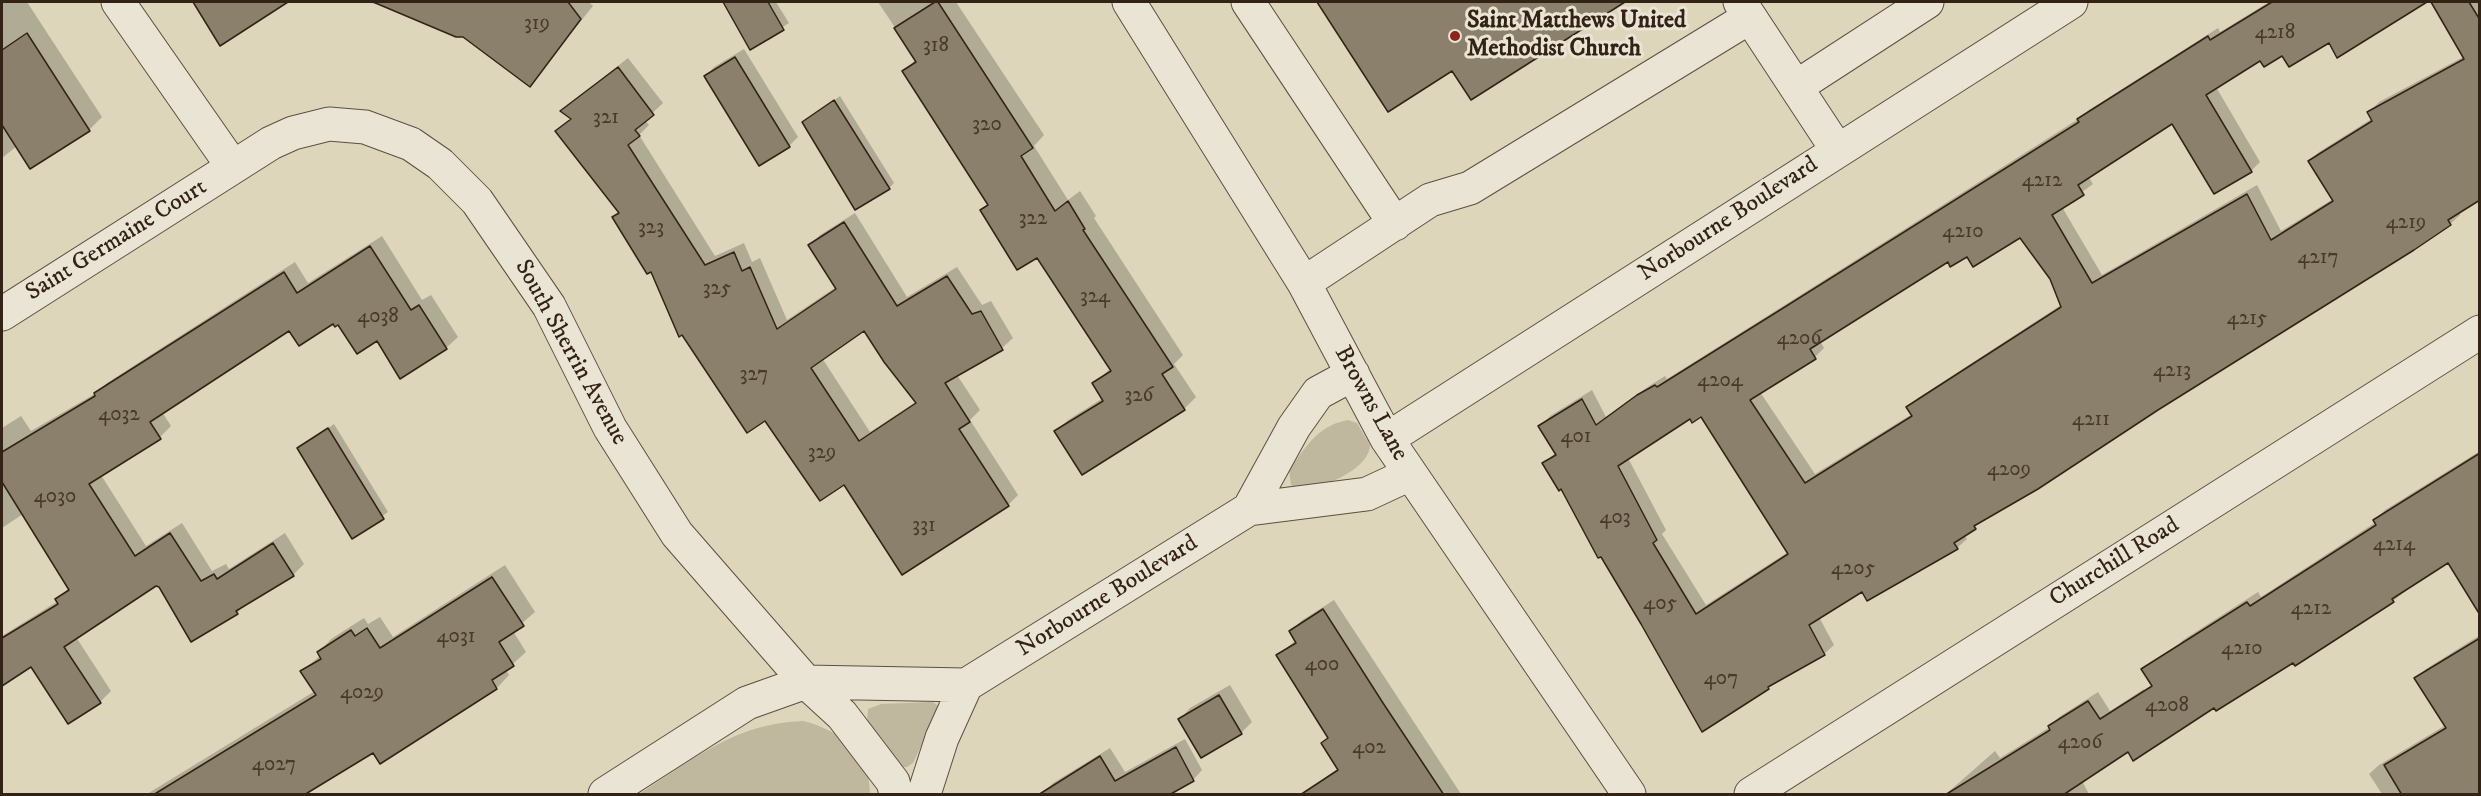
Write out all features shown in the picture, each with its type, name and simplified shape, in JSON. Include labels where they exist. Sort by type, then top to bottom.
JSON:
[{"type":"street","points":[[118,2],[233,167]]},
{"type":"street","name":"Browns Lane","points":[[1129,2],[1304,283],[1387,439],[1629,795]]},
{"type":"street","points":[[1248,2],[1395,224]]},
{"type":"street","points":[[1796,87],[1927,2]]},
{"type":"street","name":"Norbourne Boulevard","points":[[1387,439],[2071,2]]},
{"type":"street","points":[[1304,283],[1430,200],[1470,188],[1745,9],[1838,151]]},
{"type":"street","name":"South Sherrin Avenue","points":[[233,167],[293,133],[329,124],[365,127],[395,137],[440,164],[477,201],[530,274],[549,306],[610,428],[677,534],[806,682],[842,715],[893,782],[896,795]]},
{"type":"street","name":"Saint Germaine Court","points":[[2,314],[233,167]]},
{"type":"street","name":"Churchill Road","points":[[1750,795],[2480,332]]},
{"type":"street","name":"Norbourne Boulevard","points":[[1250,509],[1294,427],[1318,393],[1353,374]]},
{"type":"street","name":"Norbourne Boulevard","points":[[966,685],[1250,509],[1367,494],[1410,474]]},
{"type":"street","points":[[605,795],[747,703],[806,682],[966,685],[942,738],[924,795]]},
{"type":"shaded area","points":[[1348,420],[1357,423],[1370,445],[1361,464],[1351,472],[1325,484],[1312,487],[1291,485],[1289,470],[1307,445],[1329,427]]},
{"type":"shaded area","points":[[933,702],[938,706],[937,713],[913,763],[907,767],[900,767],[867,721],[868,709],[881,704]]},
{"type":"shaded area","points":[[804,721],[830,731],[850,746],[865,767],[870,794],[639,794],[697,756],[736,736],[779,723]]},
{"type":"building","points":[[193,2],[288,2],[220,46]]},
{"type":"building","points":[[373,2],[568,2],[581,19],[530,87],[463,37],[456,37]]},
{"type":"building","points":[[723,2],[768,2],[784,30],[750,50]]},
{"type":"building","points":[[938,2],[1033,148],[1021,156],[1055,211],[1068,201],[1085,229],[1083,230],[1173,367],[1162,374],[1185,410],[1082,475],[1054,431],[1103,401],[1092,383],[1111,371],[1037,258],[1017,270],[980,210],[988,205],[902,71],[916,62],[894,28]]},
{"type":"building","name":"Saint Matthews United Methodist Church","points":[[1317,2],[1625,2],[1471,100],[1452,71],[1388,112]]},
{"type":"building","points":[[2272,2],[2427,2],[2337,58],[2329,43],[2289,67],[2282,56],[2264,67],[2260,61],[2206,95],[2252,172],[2214,194],[2172,124],[2078,185],[2084,195],[2052,215],[2092,283],[2247,194],[2271,240],[2333,201],[2308,161],[2372,121],[2367,112],[2464,59],[2431,2],[2469,2],[2480,20],[2480,200],[2448,220],[2451,225],[2414,250],[2158,410],[2038,489],[1974,526],[1976,529],[1954,543],[1958,549],[1867,601],[1862,592],[1809,625],[1825,655],[1768,687],[1769,689],[1702,732],[1601,557],[1598,558],[1561,489],[1559,491],[1542,463],[1556,455],[1538,426],[1582,399],[1596,425],[1637,395],[1655,385],[1657,387],[2079,122],[2077,119],[2208,36],[2210,40]],"holes":[[[2020,238],[2050,279],[2061,307],[1906,407],[1912,416],[1805,483],[1750,400],[1816,359],[1810,349],[1948,262],[1950,267],[1967,257],[1973,267]],[[1701,417],[1788,554],[1696,614],[1653,543],[1657,540],[1618,466],[1690,419],[1692,423]]]},
{"type":"building","points":[[27,33],[90,131],[30,169],[2,125],[2,50]]},
{"type":"building","points":[[735,57],[790,147],[759,166],[704,76]]},
{"type":"building","points":[[618,67],[654,115],[635,130],[640,136],[628,145],[705,265],[734,252],[742,271],[750,267],[777,329],[836,289],[808,245],[844,222],[897,306],[947,276],[972,314],[981,311],[1003,350],[945,383],[970,422],[959,429],[1009,506],[902,575],[844,485],[820,501],[765,421],[747,433],[682,335],[679,337],[651,272],[647,274],[612,217],[619,213],[555,131],[571,119],[560,111]],"holes":[[[864,331],[884,362],[916,403],[859,441],[811,368]]]},
{"type":"building","points":[[834,100],[890,189],[855,210],[802,122]]},
{"type":"building","points":[[370,246],[411,310],[419,305],[447,349],[400,379],[377,341],[357,354],[338,325],[335,327],[333,324],[299,346],[289,331],[150,422],[161,439],[89,484],[135,556],[170,533],[201,581],[214,574],[217,579],[273,543],[294,576],[236,611],[238,614],[191,642],[159,587],[156,586],[64,647],[101,703],[68,724],[31,667],[2,686],[2,638],[58,604],[55,599],[69,590],[2,482],[2,452],[95,396],[94,393],[284,272],[297,293]]},
{"type":"building","points":[[328,428],[384,519],[352,539],[297,448]]},
{"type":"building","points":[[2480,453],[2480,615],[2448,563],[2392,599],[2394,602],[2295,666],[2293,663],[2216,711],[2214,708],[2133,761],[2128,752],[2063,795],[1945,795],[2050,730],[2048,726],[2088,701],[2100,719],[2152,686],[2141,669],[2247,602],[2250,606],[2376,525],[2373,520]]},
{"type":"building","points":[[492,577],[524,626],[499,642],[514,666],[492,680],[497,689],[380,764],[373,753],[304,795],[153,795],[316,695],[300,671],[321,659],[317,652],[351,630],[355,636],[367,628],[380,648]]},
{"type":"building","points":[[1323,609],[1444,795],[1300,795],[1338,770],[1321,743],[1328,738],[1276,655],[1296,643],[1289,631]]},
{"type":"building","points":[[2480,638],[2480,795],[2402,795],[2384,765],[2446,728],[2414,678]]},
{"type":"building","points":[[1219,695],[1242,734],[1201,758],[1178,719]]},
{"type":"building","points":[[1176,747],[1194,781],[1169,795],[1038,795],[1100,756],[1115,781]]},
{"type":"place","name":"Saint Matthews United Methodist Church","points":[[1455,36]]}]
